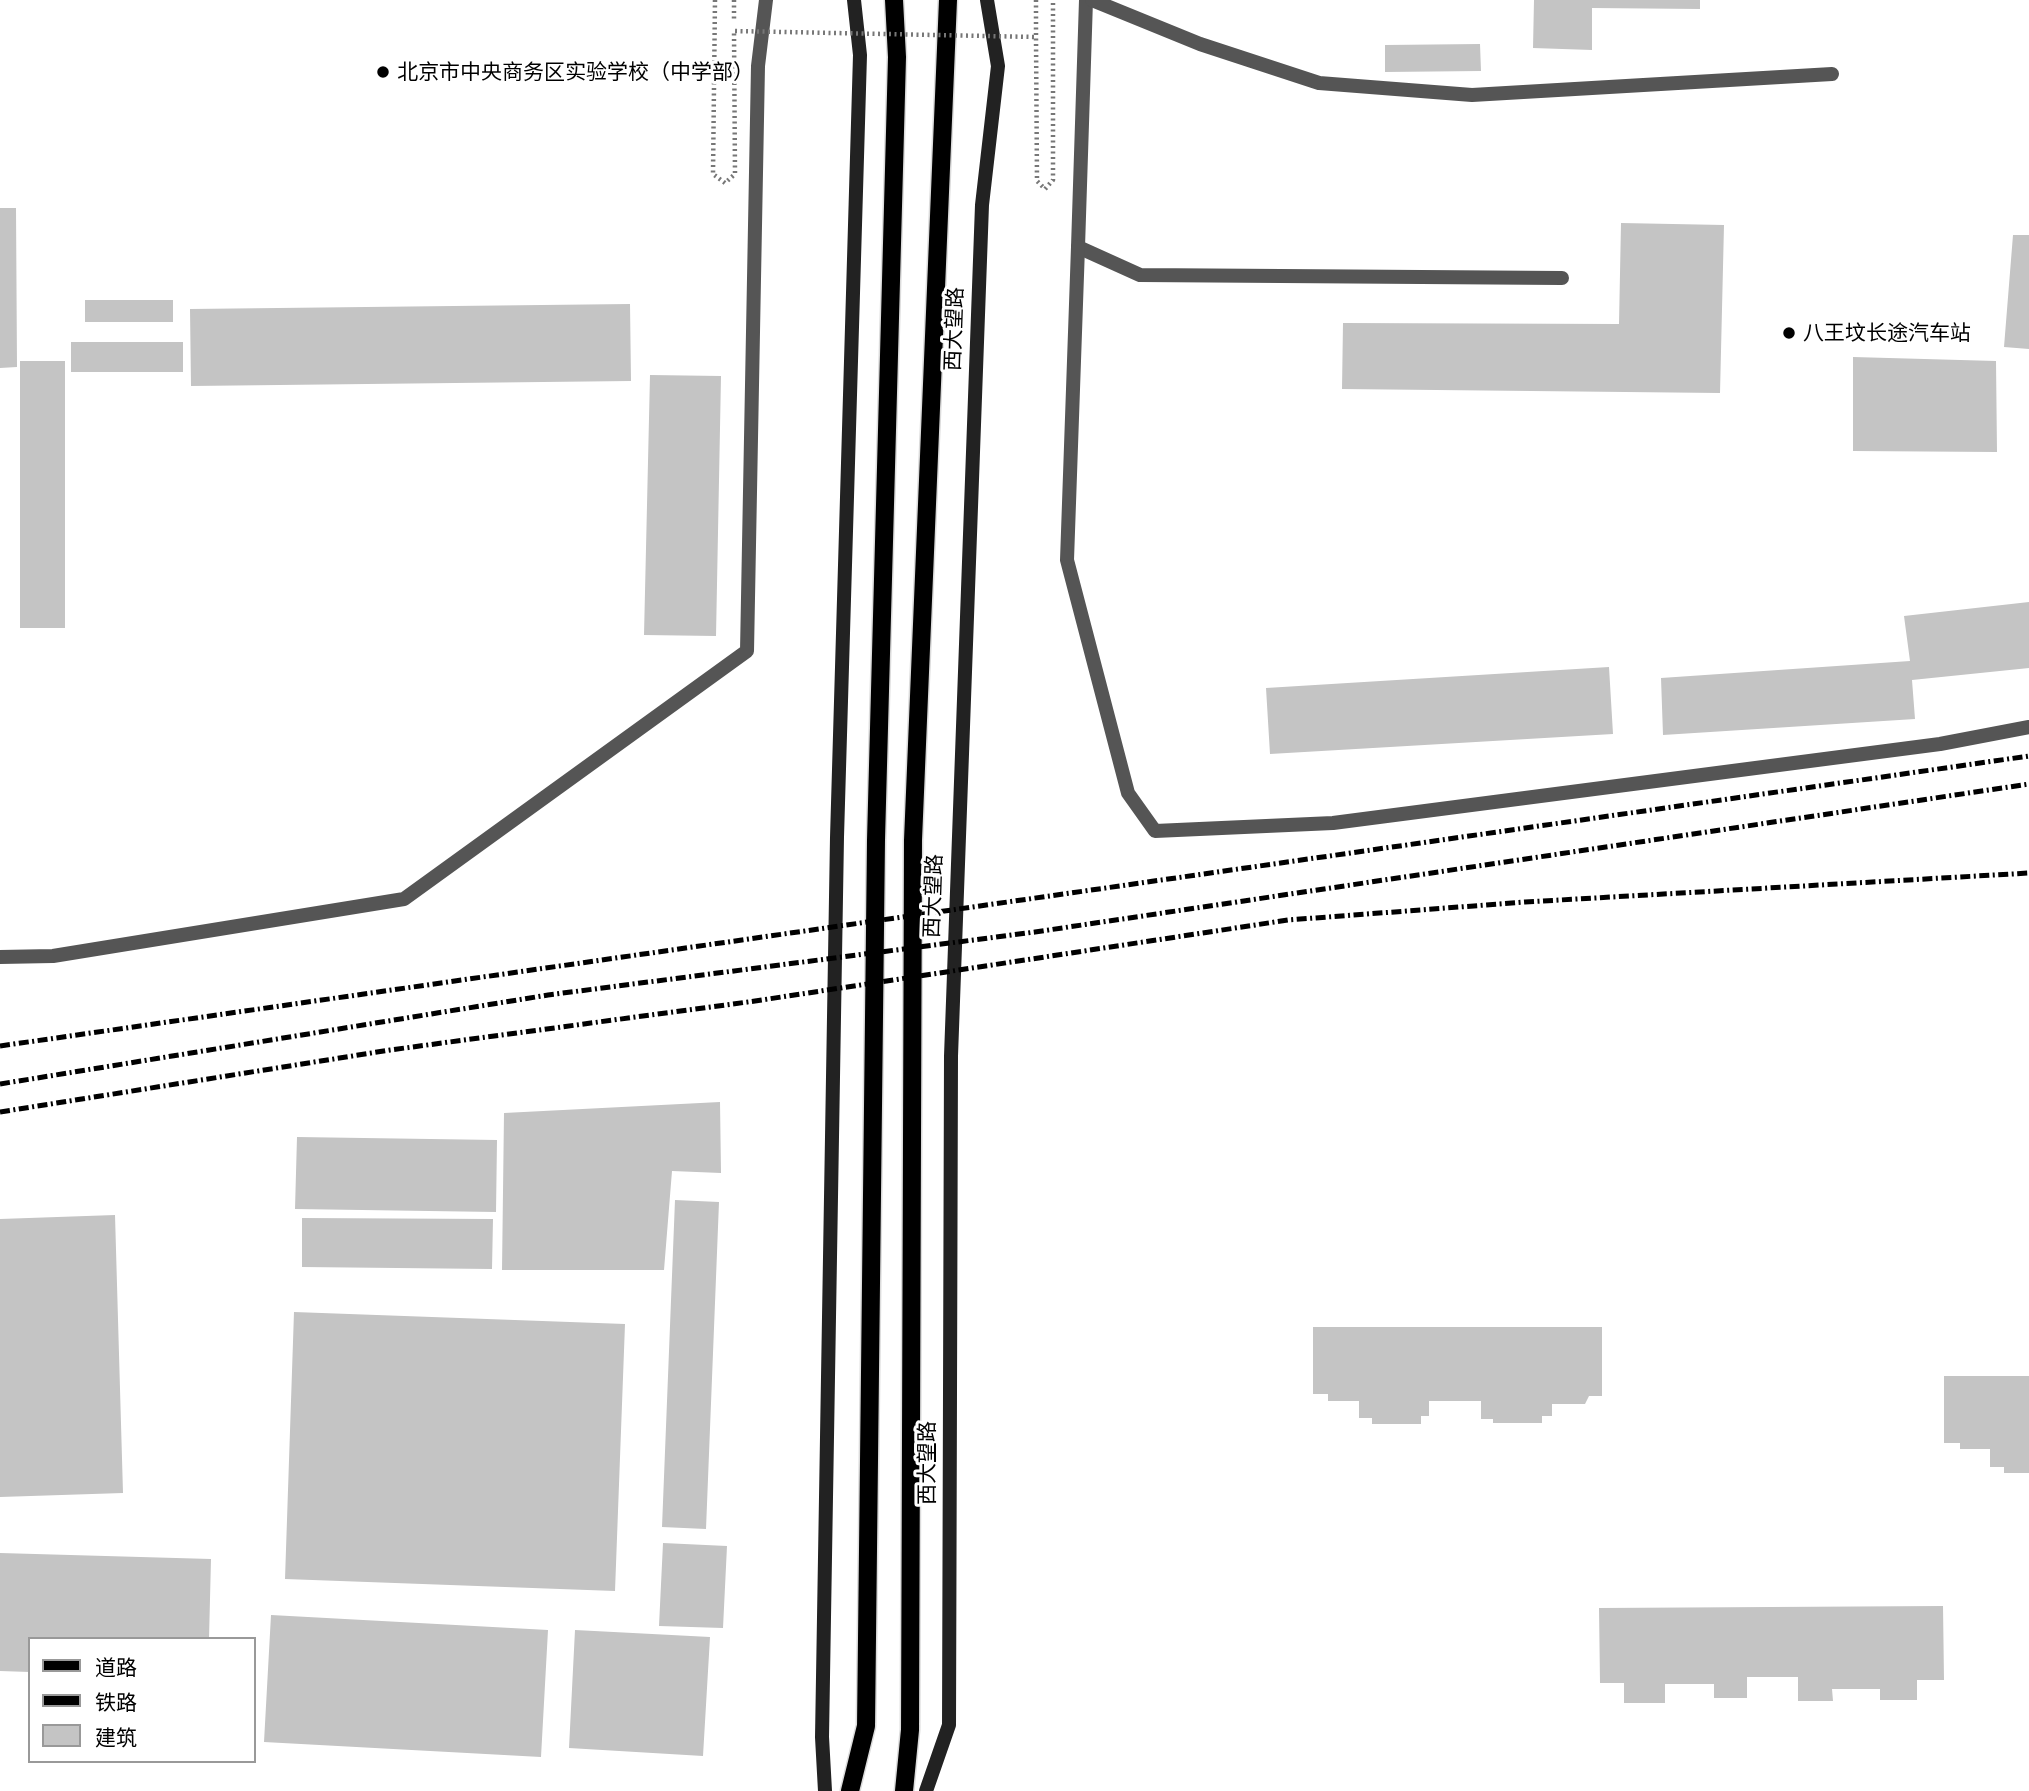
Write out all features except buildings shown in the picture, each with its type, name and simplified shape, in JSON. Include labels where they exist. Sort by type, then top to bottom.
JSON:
[{"type":"main road","points":[[850,1791],[866,1726],[876,840],[897,57],[894,0]]},
{"type":"main road","name":"西大望路","points":[[904,1791],[910,1716],[913,840],[948,0]]},
{"type":"street","points":[[0,957],[53,956],[404,899],[747,652],[758,66],[766,0]]},
{"type":"street","points":[[825,1791],[822,1737],[837,851],[860,55],[854,0]]},
{"type":"street","name":"西大望路","points":[[926,1791],[949,1725],[951,1056],[982,205],[998,66],[987,0]]},
{"type":"street","points":[[1086,0],[1068,560],[1128,793],[1155,831],[1333,823],[1926,746],[2029,727]]},
{"type":"street","points":[[1092,0],[1200,44],[1319,83],[1472,95],[1832,74]]},
{"type":"street","points":[[1078,247],[1140,275],[1562,278]]},
{"type":"path","points":[[715,0],[713,174],[725,183],[735,174],[734,0]]},
{"type":"path","points":[[1036,0],[1037,181],[1045,189],[1054,180],[1053,0]]},
{"type":"path","points":[[734,32],[1036,37]]},
{"type":"railway","points":[[0,1046],[2029,756]]},
{"type":"railway","points":[[0,1084],[548,995],[1035,932],[2029,784]]},
{"type":"railway","points":[[0,1112],[390,1050],[755,1001],[1288,920],[1525,902],[2029,873]]},
{"type":"place","name":"北京市中央商务区实验学校（中学部）","points":[[383,72]]},
{"type":"place","name":"八王坟长途汽车站","points":[[1789,333]]}]
